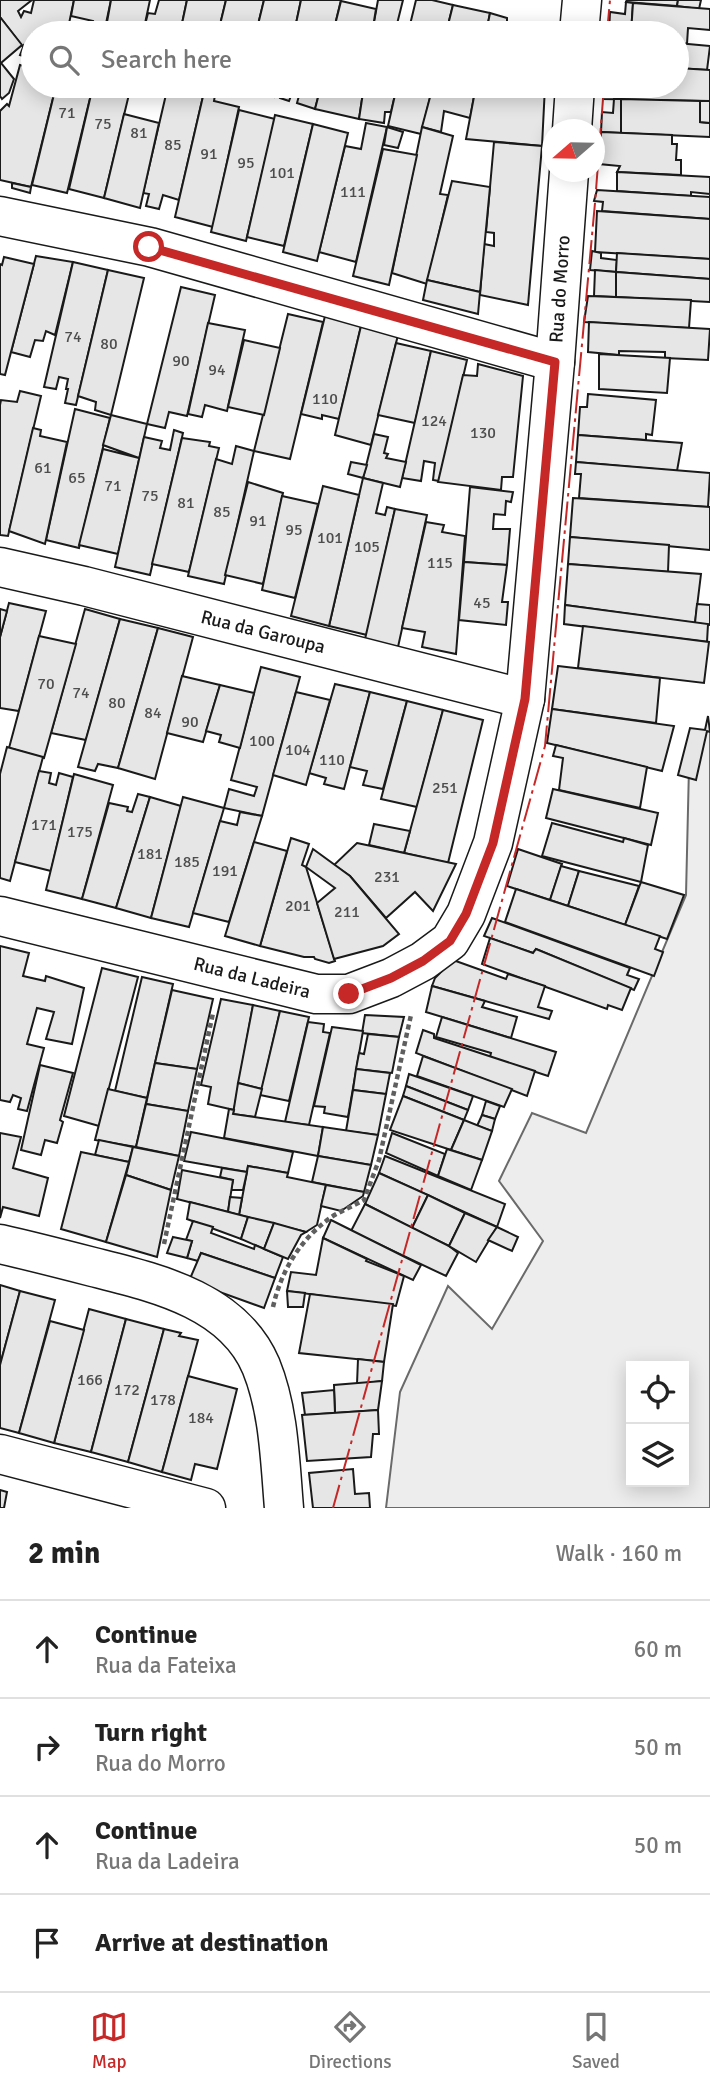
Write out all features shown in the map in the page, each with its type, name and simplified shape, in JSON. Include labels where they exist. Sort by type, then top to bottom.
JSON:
[{"type":"street","points":[[573,119],[574,98]]},
{"type":"street","name":"Rua do Morro","points":[[525,699],[568,182]]},
{"type":"street","points":[[0,216],[149,247],[555,362]]},
{"type":"street","name":"Rua da Garoupa","points":[[0,566],[525,699]]},
{"type":"street","name":"Rua da Ladeira","points":[[0,916],[316,994],[349,994],[391,978],[423,961],[450,941],[466,914],[493,843],[525,699]]},
{"type":"street","points":[[0,1244],[156,1283],[194,1299],[224,1317],[247,1342],[261,1366],[273,1406],[284,1508]]},
{"type":"street","points":[[0,1454],[205,1508]]},
{"type":"path","points":[[261,1366],[276,1292],[288,1262],[328,1219],[364,1200],[379,1160],[423,961]]},
{"type":"path","points":[[156,1283],[222,971]]},
{"type":"shaded area","points":[[710,725],[710,1508],[386,1508],[400,1392],[448,1286],[492,1329],[543,1241],[499,1181],[532,1113],[586,1133],[686,895],[689,767]]},
{"type":"building","points":[[0,0],[32,0],[18,11],[21,17],[24,11],[31,13],[34,0],[74,0],[70,21],[21,21],[21,44],[0,17]]},
{"type":"building","points":[[74,0],[111,0],[107,21],[71,16]]},
{"type":"building","points":[[111,0],[150,0],[146,21],[107,21]]},
{"type":"building","points":[[159,0],[187,0],[183,21],[146,21],[148,13],[155,14]]},
{"type":"building","points":[[187,0],[226,0],[221,21],[183,21]]},
{"type":"building","points":[[226,0],[264,0],[259,21],[221,21]]},
{"type":"building","points":[[264,0],[301,0],[297,21],[259,21]]},
{"type":"building","points":[[301,0],[341,0],[336,21],[297,21]]},
{"type":"building","points":[[378,0],[403,0],[398,21],[374,21]]},
{"type":"building","points":[[416,0],[432,0],[453,5],[449,21],[411,21]]},
{"type":"building","points":[[678,0],[677,6],[626,2]]},
{"type":"building","points":[[678,0],[701,0],[699,9],[677,6]]},
{"type":"building","points":[[341,1],[376,9],[374,21],[336,21]]},
{"type":"building","points":[[626,2],[633,3],[632,21],[610,21],[610,12],[625,14]]},
{"type":"building","points":[[633,3],[710,9],[710,30],[689,28],[689,21],[632,21]]},
{"type":"building","points":[[453,5],[490,13],[488,21],[449,21]]},
{"type":"building","points":[[490,13],[507,18],[507,21],[488,21]]},
{"type":"building","points":[[0,17],[21,46],[1,63],[14,79],[9,93],[2,99],[0,96]]},
{"type":"building","points":[[689,44],[710,46],[707,70],[689,69]]},
{"type":"building","points":[[20,65],[21,98],[53,98],[31,187],[0,180],[0,111],[7,104],[9,106]]},
{"type":"building","points":[[689,69],[710,70],[710,101],[603,99],[689,98]]},
{"type":"building","points":[[53,98],[90,98],[67,193],[32,185]]},
{"type":"building","points":[[90,98],[128,98],[104,198],[69,189]]},
{"type":"building","points":[[165,98],[203,98],[179,200],[163,195],[159,209],[146,206],[149,194],[143,193]]},
{"type":"building","points":[[203,98],[214,98],[214,101],[239,107],[213,227],[175,217]]},
{"type":"building","points":[[298,98],[318,98],[315,109],[297,103]]},
{"type":"building","points":[[318,98],[362,98],[359,119],[315,109]]},
{"type":"building","points":[[362,98],[394,98],[391,112],[385,112],[384,123],[359,119]]},
{"type":"building","points":[[394,98],[430,98],[421,134],[388,126]]},
{"type":"building","points":[[430,98],[474,98],[470,118],[444,111],[441,132],[422,127]]},
{"type":"building","points":[[474,98],[544,98],[542,146],[466,139]]},
{"type":"building","points":[[614,99],[621,99],[621,133],[605,132],[602,112],[613,113]]},
{"type":"building","points":[[621,99],[700,101],[700,122],[710,123],[710,137],[621,133]]},
{"type":"building","points":[[700,101],[710,101],[710,123],[700,122]]},
{"type":"building","points":[[239,110],[275,119],[246,241],[211,232]]},
{"type":"building","points":[[124,114],[159,123],[140,208],[104,198]]},
{"type":"building","points":[[275,115],[313,124],[284,246],[247,237]]},
{"type":"building","points":[[366,123],[387,127],[356,262],[319,252],[345,146],[361,149]]},
{"type":"building","points":[[313,124],[348,133],[317,261],[283,252]]},
{"type":"building","points":[[387,127],[403,132],[398,148],[384,145]]},
{"type":"building","points":[[422,127],[453,136],[440,194],[448,195],[427,284],[392,273]]},
{"type":"building","points":[[605,132],[672,135],[672,144],[677,144],[676,160],[681,160],[681,175],[617,172],[620,166],[605,165]]},
{"type":"building","points":[[494,142],[542,146],[528,305],[480,295],[484,244],[494,246],[494,233],[486,232]]},
{"type":"building","points":[[383,149],[417,155],[389,285],[353,276]]},
{"type":"building","points":[[617,172],[710,177],[710,194],[691,192],[691,196],[617,191]]},
{"type":"building","points":[[452,181],[490,187],[480,292],[427,280]]},
{"type":"building","points":[[12,183],[31,187],[30,193],[12,188]]},
{"type":"building","points":[[597,190],[710,197],[710,219],[602,211],[603,202],[594,201]]},
{"type":"building","points":[[597,211],[710,219],[710,259],[595,252]]},
{"type":"building","points":[[592,251],[601,253],[601,258],[617,260],[616,272],[590,270]]},
{"type":"building","points":[[617,253],[710,259],[710,279],[616,272]]},
{"type":"building","points":[[36,256],[73,262],[55,335],[46,331],[43,341],[35,340],[30,357],[11,352]]},
{"type":"building","points":[[4,257],[34,264],[5,375],[0,374],[0,264],[2,265]]},
{"type":"building","points":[[73,262],[108,270],[76,405],[65,403],[68,379],[59,377],[56,389],[44,387]]},
{"type":"building","points":[[108,270],[144,278],[111,415],[95,410],[96,402],[78,396]]},
{"type":"building","points":[[595,270],[616,272],[616,297],[594,296]]},
{"type":"building","points":[[616,272],[710,279],[710,302],[616,297]]},
{"type":"building","points":[[427,280],[480,292],[478,314],[423,300]]},
{"type":"building","points":[[181,287],[215,295],[187,416],[169,412],[165,428],[147,424]]},
{"type":"building","points":[[588,296],[691,300],[689,328],[584,322]]},
{"type":"building","points":[[288,314],[323,322],[290,459],[254,451]]},
{"type":"building","points":[[325,316],[361,326],[339,419],[322,415],[322,419],[301,414]]},
{"type":"building","points":[[589,322],[710,329],[708,360],[665,358],[665,352],[619,351],[619,355],[588,352]]},
{"type":"building","points":[[208,323],[245,330],[227,411],[205,405],[202,417],[188,414]]},
{"type":"building","points":[[361,326],[398,335],[371,445],[335,435]]},
{"type":"building","points":[[244,340],[280,348],[264,415],[228,407]]},
{"type":"building","points":[[396,343],[431,351],[415,423],[378,415]]},
{"type":"building","points":[[431,351],[467,360],[439,481],[433,480],[435,463],[424,461],[421,481],[402,478]]},
{"type":"building","points":[[599,354],[670,358],[667,393],[599,389]]},
{"type":"building","points":[[478,364],[523,376],[513,477],[502,477],[501,490],[438,482],[463,375],[477,376]]},
{"type":"building","points":[[20,391],[41,396],[8,536],[0,535],[0,405],[1,400],[17,402]]},
{"type":"building","points":[[588,394],[656,400],[652,435],[646,434],[646,440],[578,435],[580,407],[587,407]]},
{"type":"building","points":[[75,409],[110,418],[79,548],[46,540]]},
{"type":"building","points":[[111,415],[147,424],[118,554],[79,545],[103,449],[139,458],[103,445]]},
{"type":"building","points":[[33,428],[41,430],[40,436],[67,442],[45,544],[9,531]]},
{"type":"building","points":[[174,430],[183,433],[150,575],[115,567],[144,437],[162,441],[160,448],[170,450]]},
{"type":"building","points":[[374,434],[388,437],[384,453],[388,454],[386,458],[406,462],[400,487],[363,478]]},
{"type":"building","points":[[578,435],[682,443],[677,471],[576,462]]},
{"type":"building","points":[[182,438],[210,442],[209,446],[219,448],[189,572],[152,564]]},
{"type":"building","points":[[236,446],[254,451],[224,584],[188,576],[216,459],[232,464]]},
{"type":"building","points":[[351,462],[367,465],[363,478],[348,474]]},
{"type":"building","points":[[576,462],[710,473],[708,507],[579,498],[581,474],[575,474]]},
{"type":"building","points":[[363,478],[383,483],[376,513],[385,515],[387,507],[395,509],[367,635],[329,626]]},
{"type":"building","points":[[248,482],[283,493],[263,584],[225,575]]},
{"type":"building","points":[[323,486],[359,495],[329,626],[291,616]]},
{"type":"building","points":[[470,487],[513,492],[511,502],[506,501],[505,515],[494,514],[493,529],[510,529],[507,565],[464,562]]},
{"type":"building","points":[[282,496],[318,504],[295,598],[262,590]]},
{"type":"building","points":[[573,498],[710,507],[710,550],[570,537]]},
{"type":"building","points":[[395,509],[427,515],[398,647],[365,639]]},
{"type":"building","points":[[426,522],[444,525],[442,532],[465,536],[456,654],[422,647],[425,632],[402,628]]},
{"type":"building","points":[[570,537],[669,545],[668,572],[568,564]]},
{"type":"building","points":[[464,562],[507,565],[502,602],[508,602],[506,625],[459,620]]},
{"type":"building","points":[[568,564],[701,574],[695,623],[565,605]]},
{"type":"building","points":[[9,603],[46,611],[19,711],[0,708],[0,637]]},
{"type":"building","points":[[697,604],[710,605],[710,625],[695,623]]},
{"type":"building","points":[[565,605],[708,624],[707,642],[564,624]]},
{"type":"building","points":[[0,609],[7,611],[0,637]]},
{"type":"building","points":[[85,609],[120,619],[86,740],[51,733]]},
{"type":"building","points":[[120,619],[158,628],[118,768],[98,764],[95,771],[78,767]]},
{"type":"building","points":[[583,626],[709,642],[704,683],[578,668]]},
{"type":"building","points":[[158,628],[193,637],[155,779],[118,768]]},
{"type":"building","points":[[39,636],[76,644],[44,758],[9,748]]},
{"type":"building","points":[[558,666],[660,678],[656,723],[552,709]]},
{"type":"building","points":[[261,667],[300,677],[262,816],[224,808],[229,789],[254,796],[257,787],[231,780]]},
{"type":"building","points":[[182,676],[220,685],[203,742],[167,733]]},
{"type":"building","points":[[335,684],[370,692],[344,789],[324,784],[326,778],[309,773]]},
{"type":"building","points":[[220,685],[254,693],[240,748],[219,742],[221,735],[206,731]]},
{"type":"building","points":[[296,692],[330,700],[306,785],[273,775]]},
{"type":"building","points":[[370,692],[407,701],[383,789],[363,785],[367,771],[350,767]]},
{"type":"building","points":[[407,701],[443,710],[417,807],[381,799]]},
{"type":"building","points":[[552,709],[674,726],[662,771],[547,743]]},
{"type":"building","points":[[443,710],[483,720],[448,863],[404,853]]},
{"type":"building","points":[[708,716],[710,732],[707,731],[696,780],[678,775],[690,728],[705,730]]},
{"type":"building","points":[[556,745],[647,767],[640,808],[559,790],[563,758],[553,756]]},
{"type":"building","points":[[7,747],[43,757],[10,881],[0,878],[0,774]]},
{"type":"building","points":[[39,771],[51,773],[49,783],[56,785],[59,773],[73,777],[51,871],[15,862]]},
{"type":"building","points":[[74,774],[113,785],[82,899],[46,890]]},
{"type":"building","points":[[553,789],[658,813],[651,845],[546,818]]},
{"type":"building","points":[[138,794],[150,797],[116,908],[82,899],[109,803],[128,807],[127,811],[132,812]]},
{"type":"building","points":[[150,797],[181,806],[151,918],[116,908]]},
{"type":"building","points":[[183,797],[224,808],[189,927],[151,918]]},
{"type":"building","points":[[240,812],[262,816],[229,922],[193,913],[220,821],[237,825]]},
{"type":"building","points":[[552,823],[623,842],[624,838],[648,845],[641,882],[542,856]]},
{"type":"building","points":[[374,824],[410,831],[404,853],[369,845]]},
{"type":"building","points":[[291,838],[309,844],[302,865],[306,867],[335,961],[329,963],[314,957],[260,946]]},
{"type":"building","points":[[254,842],[287,851],[260,946],[225,936]]},
{"type":"building","points":[[357,843],[456,864],[433,911],[415,892],[386,918],[350,876],[334,865]]},
{"type":"building","points":[[313,849],[350,876],[399,934],[383,946],[334,959],[317,903],[335,888],[306,867]]},
{"type":"building","points":[[518,849],[562,864],[550,900],[507,886]]},
{"type":"building","points":[[561,866],[579,871],[568,906],[550,900]]},
{"type":"building","points":[[579,871],[639,886],[625,925],[568,906]]},
{"type":"building","points":[[641,882],[684,895],[667,939],[625,925]]},
{"type":"building","points":[[516,889],[660,936],[655,949],[663,952],[654,976],[505,922]]},
{"type":"building","points":[[492,918],[630,968],[627,975],[639,979],[634,990],[536,949],[533,953],[484,936]]},
{"type":"building","points":[[490,938],[533,953],[536,949],[631,988],[622,1010],[608,1005],[607,1009],[482,964]]},
{"type":"building","points":[[0,946],[29,953],[23,976],[45,981],[46,976],[84,988],[72,1044],[46,1039],[54,1012],[37,1008],[27,1044],[44,1048],[27,1111],[18,1109],[21,1098],[13,1095],[10,1102],[0,1100]]},
{"type":"building","points":[[453,960],[506,979],[508,974],[545,986],[538,1007],[552,1011],[549,1019],[432,986],[435,978]]},
{"type":"building","points":[[102,968],[138,977],[99,1126],[64,1116]]},
{"type":"building","points":[[142,977],[173,984],[147,1098],[115,1091]]},
{"type":"building","points":[[432,986],[485,1001],[482,1007],[517,1017],[511,1038],[426,1012]]},
{"type":"building","points":[[172,990],[213,999],[197,1069],[155,1063]]},
{"type":"building","points":[[221,999],[253,1005],[234,1110],[208,1104],[211,1087],[201,1085]]},
{"type":"building","points":[[253,1005],[280,1011],[262,1089],[238,1083]]},
{"type":"building","points":[[280,1011],[309,1017],[289,1101],[260,1095]]},
{"type":"building","points":[[365,1015],[404,1017],[399,1037],[362,1033]]},
{"type":"building","points":[[442,1017],[556,1052],[548,1076],[490,1057],[491,1053],[436,1037]]},
{"type":"building","points":[[308,1022],[324,1024],[323,1032],[330,1033],[309,1125],[285,1122]]},
{"type":"building","points":[[332,1027],[363,1031],[348,1117],[324,1113],[325,1107],[314,1106]]},
{"type":"building","points":[[423,1030],[434,1034],[434,1038],[535,1071],[527,1096],[416,1053]]},
{"type":"building","points":[[368,1034],[399,1037],[392,1073],[356,1069],[359,1053],[364,1054]]},
{"type":"building","points":[[423,1056],[512,1089],[504,1107],[417,1076]]},
{"type":"building","points":[[155,1063],[197,1069],[188,1111],[146,1104]]},
{"type":"building","points":[[40,1065],[73,1073],[60,1120],[63,1122],[57,1143],[45,1140],[41,1155],[21,1150]]},
{"type":"building","points":[[356,1069],[390,1073],[386,1094],[353,1090]]},
{"type":"building","points":[[409,1074],[473,1096],[468,1110],[406,1086]]},
{"type":"building","points":[[238,1083],[262,1089],[255,1117],[233,1114]]},
{"type":"building","points":[[406,1086],[468,1110],[464,1120],[403,1096]]},
{"type":"building","points":[[108,1089],[147,1098],[136,1147],[95,1140]]},
{"type":"building","points":[[353,1090],[386,1094],[378,1135],[346,1131]]},
{"type":"building","points":[[403,1096],[464,1120],[451,1150],[390,1130]]},
{"type":"building","points":[[486,1101],[500,1106],[495,1119],[482,1115]]},
{"type":"building","points":[[146,1104],[188,1111],[179,1156],[136,1147]]},
{"type":"building","points":[[229,1109],[234,1110],[233,1114],[323,1127],[318,1156],[224,1138]]},
{"type":"building","points":[[482,1115],[495,1119],[492,1131],[477,1126]]},
{"type":"building","points":[[464,1120],[492,1131],[482,1160],[451,1150]]},
{"type":"building","points":[[323,1127],[378,1135],[371,1165],[318,1156]]},
{"type":"building","points":[[191,1132],[293,1152],[288,1173],[248,1166],[247,1172],[184,1161]]},
{"type":"building","points":[[0,1133],[21,1137],[13,1168],[48,1178],[39,1216],[3,1207],[0,1218]]},
{"type":"building","points":[[392,1133],[445,1154],[438,1176],[386,1153]]},
{"type":"building","points":[[99,1140],[133,1147],[129,1162],[95,1155]]},
{"type":"building","points":[[133,1147],[179,1156],[171,1190],[126,1175]]},
{"type":"building","points":[[447,1149],[482,1160],[471,1190],[438,1176]]},
{"type":"building","points":[[81,1152],[129,1162],[106,1242],[61,1229]]},
{"type":"building","points":[[318,1156],[371,1165],[364,1192],[312,1182]]},
{"type":"building","points":[[385,1156],[505,1204],[497,1227],[379,1173]]},
{"type":"building","points":[[248,1166],[288,1173],[287,1177],[326,1185],[317,1225],[306,1232],[239,1215]]},
{"type":"building","points":[[222,1168],[247,1172],[243,1190],[231,1190],[233,1180],[220,1177]]},
{"type":"building","points":[[182,1170],[233,1180],[228,1212],[177,1199]]},
{"type":"building","points":[[379,1173],[428,1195],[412,1228],[365,1204]]},
{"type":"building","points":[[126,1175],[171,1190],[157,1257],[106,1242]]},
{"type":"building","points":[[326,1185],[364,1192],[363,1196],[341,1211],[321,1206]]},
{"type":"building","points":[[428,1195],[465,1213],[449,1246],[412,1228]]},
{"type":"building","points":[[230,1197],[242,1198],[239,1215],[228,1212]]},
{"type":"building","points":[[190,1202],[248,1217],[241,1239],[187,1219]]},
{"type":"building","points":[[365,1204],[458,1253],[446,1276],[351,1231]]},
{"type":"building","points":[[465,1213],[497,1227],[476,1262],[449,1246]]},
{"type":"building","points":[[248,1217],[274,1223],[264,1249],[241,1239]]},
{"type":"building","points":[[331,1220],[421,1265],[413,1280],[323,1238]]},
{"type":"building","points":[[193,1221],[213,1227],[211,1233],[254,1249],[255,1245],[283,1257],[275,1278],[201,1253],[198,1261],[187,1258],[192,1241],[186,1240]]},
{"type":"building","points":[[274,1223],[306,1232],[301,1235],[288,1259],[264,1249]]},
{"type":"building","points":[[497,1227],[518,1237],[512,1251],[488,1240]]},
{"type":"building","points":[[173,1237],[192,1241],[187,1258],[167,1253]]},
{"type":"building","points":[[323,1238],[367,1259],[366,1261],[404,1276],[396,1306],[287,1291],[291,1272],[316,1275]]},
{"type":"building","points":[[201,1253],[275,1278],[264,1308],[189,1281]]},
{"type":"building","points":[[0,1285],[20,1291],[0,1365]]},
{"type":"building","points":[[20,1291],[55,1300],[19,1433],[0,1428],[0,1365]]},
{"type":"building","points":[[287,1291],[305,1293],[303,1307],[288,1307]]},
{"type":"building","points":[[310,1294],[393,1304],[384,1362],[299,1353]]},
{"type":"building","points":[[89,1309],[126,1319],[91,1452],[54,1443]]},
{"type":"building","points":[[126,1319],[164,1329],[128,1462],[91,1452]]},
{"type":"building","points":[[50,1321],[84,1330],[54,1443],[19,1433]]},
{"type":"building","points":[[164,1329],[198,1340],[162,1472],[128,1462]]},
{"type":"building","points":[[358,1359],[384,1362],[382,1381],[357,1384]]},
{"type":"building","points":[[188,1376],[237,1389],[217,1469],[195,1464],[191,1480],[162,1472]]},
{"type":"building","points":[[382,1381],[378,1410],[335,1413],[334,1385]]},
{"type":"building","points":[[334,1390],[335,1413],[305,1415],[302,1393]]},
{"type":"building","points":[[378,1410],[379,1434],[373,1434],[371,1457],[307,1461],[302,1415]]},
{"type":"building","points":[[353,1469],[355,1494],[369,1493],[370,1508],[313,1508],[309,1473]]},
{"type":"building","points":[[0,1490],[7,1492],[4,1508],[0,1508]]},
{"type":"power","points":[[608,21],[610,0]]},
{"type":"power","points":[[333,1508],[545,746],[603,98]]},
{"type":"route","points":[[149,247],[555,362],[525,699],[493,843],[466,914],[450,941],[423,961],[391,978],[349,994]]}]
